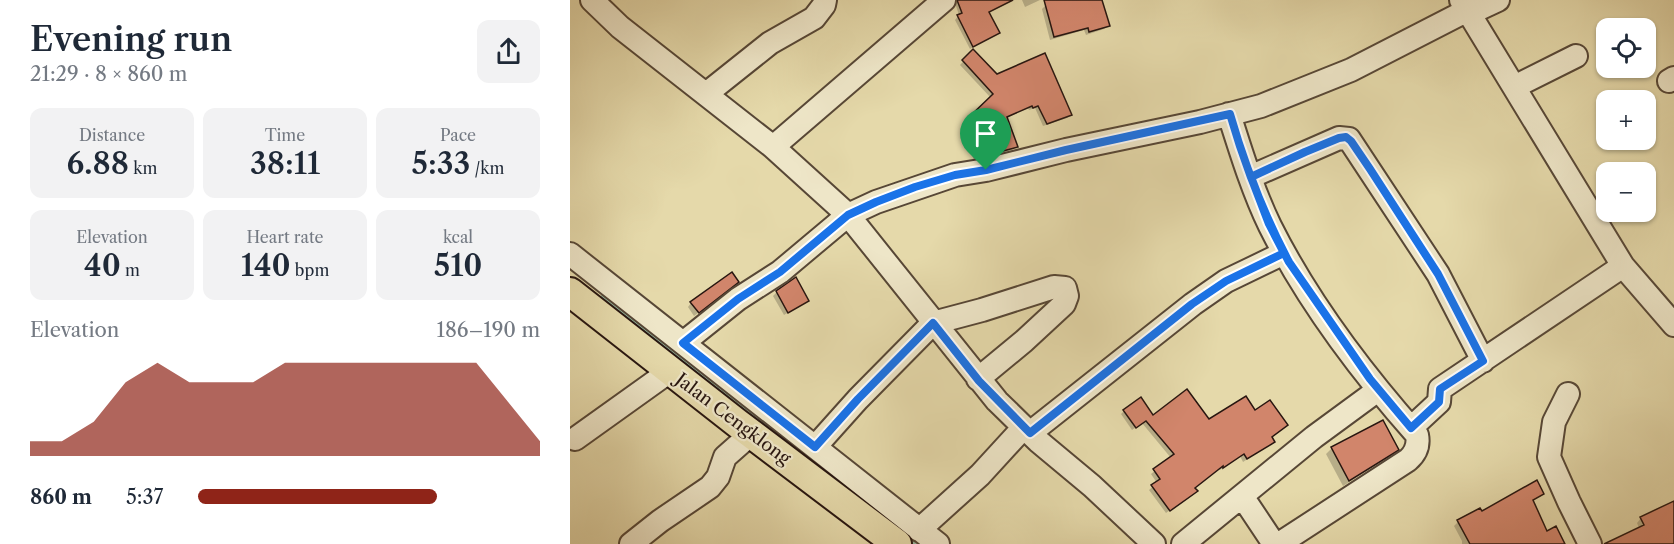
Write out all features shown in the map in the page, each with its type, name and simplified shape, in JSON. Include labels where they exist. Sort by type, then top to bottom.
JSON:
[{"type":"main road","name":"Jalan Cengklong","points":[[570,292],[670,371],[749,415],[904,534]]},
{"type":"street","points":[[592,0],[620,27],[773,147],[848,215],[978,379],[1027,430],[1154,544]]},
{"type":"street","points":[[706,94],[770,43],[814,18],[825,5],[825,0]]},
{"type":"street","points":[[773,147],[945,0]]},
{"type":"street","points":[[683,343],[738,299],[780,272],[848,215],[876,202],[955,175],[986,170],[1261,106],[1351,70],[1465,8],[1498,0]]},
{"type":"street","points":[[1465,8],[1623,266],[1674,325]]},
{"type":"street","points":[[1514,87],[1576,56]]},
{"type":"street","points":[[1230,114],[1269,224],[1284,253],[1344,344],[1378,390],[1417,435],[1418,444],[1414,454],[1408,460],[1280,544]]},
{"type":"street","points":[[1251,177],[1339,138],[1348,139],[1438,274],[1483,361]]},
{"type":"street","points":[[904,534],[980,475],[1027,430],[1206,294],[1226,281],[1284,253]]},
{"type":"street","points":[[570,254],[683,343],[749,415],[815,447],[904,534],[938,544]]},
{"type":"street","points":[[1411,428],[1439,402],[1440,389],[1623,266]]},
{"type":"street","points":[[815,447],[858,399],[933,323],[1054,287],[1065,288],[1067,296],[1064,304],[978,379]]},
{"type":"street","points":[[575,439],[670,371]]},
{"type":"street","points":[[1183,544],[1314,437],[1378,390]]},
{"type":"street","points":[[1568,394],[1554,422],[1549,457],[1590,544]]},
{"type":"street","points":[[631,544],[660,520],[710,487],[718,477],[725,457],[749,415]]},
{"type":"street","points":[[1242,496],[1274,544]]},
{"type":"building","points":[[957,0],[1013,0],[989,12],[1000,33],[973,47],[957,15],[962,13]]},
{"type":"building","points":[[1044,0],[1102,0],[1110,26],[1089,32],[1088,28],[1054,37]]},
{"type":"building","points":[[973,49],[997,74],[1045,53],[1072,115],[1047,124],[1038,106],[1033,108],[1032,106],[1007,117],[1018,147],[977,158],[972,143],[986,139],[967,119],[993,94],[962,60]]},
{"type":"building","points":[[732,272],[739,282],[699,313],[690,302]]},
{"type":"building","points":[[796,277],[809,301],[788,313],[776,291]]},
{"type":"building","points":[[1187,389],[1209,419],[1246,396],[1255,410],[1270,400],[1288,425],[1272,437],[1275,442],[1247,459],[1244,454],[1223,468],[1223,466],[1195,488],[1198,491],[1170,511],[1151,485],[1160,479],[1153,469],[1174,454],[1146,421],[1136,428],[1123,410],[1141,397],[1153,415]]},
{"type":"building","points":[[1383,420],[1399,450],[1349,481],[1331,447]]},
{"type":"building","points":[[1537,480],[1544,494],[1533,500],[1547,531],[1556,526],[1565,544],[1470,544],[1457,520],[1480,508],[1482,511]]},
{"type":"building","points":[[1674,501],[1674,544],[1604,544],[1644,525],[1640,517]]},
{"type":"waterway","points":[[610,300],[918,544]]},
{"type":"route","points":[[986,170],[955,175],[915,187],[848,215],[780,272],[738,299],[683,343],[815,447],[858,399],[933,323],[979,381],[1030,433],[1192,304],[1226,281],[1284,253],[1269,224],[1251,177],[1305,152],[1346,137],[1370,169],[1438,274],[1483,361],[1440,389],[1439,402],[1411,428],[1378,390],[1344,344],[1289,262],[1269,224],[1243,157],[1230,114],[986,170]]}]
